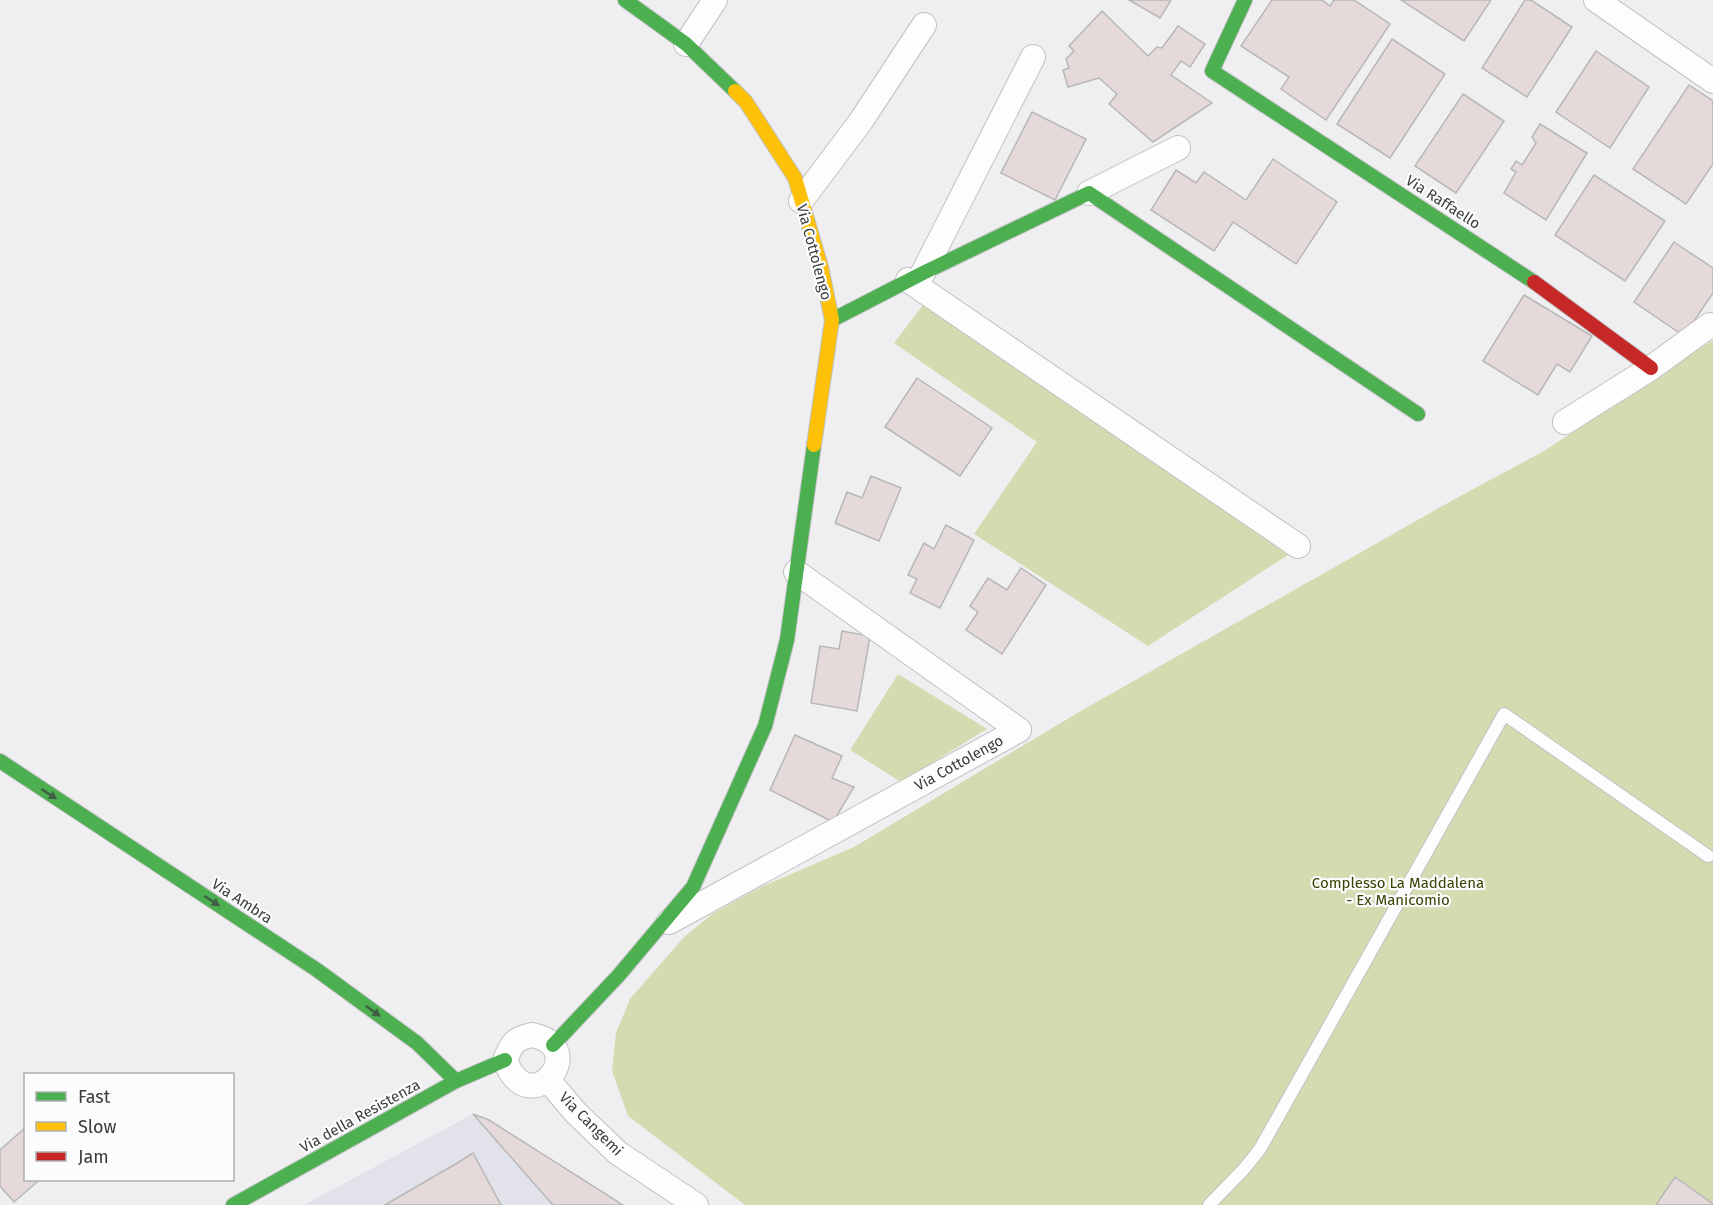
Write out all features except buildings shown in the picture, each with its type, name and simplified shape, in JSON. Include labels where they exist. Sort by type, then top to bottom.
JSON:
[{"type":"street","name":"Via Cottolengo","points":[[553,1045],[619,975],[693,887],[765,726],[787,640],[832,320],[821,267],[795,178],[746,102],[686,44],[625,0]]},
{"type":"street","points":[[686,44],[715,0]]},
{"type":"street","name":"Via Raffaello","points":[[1245,0],[1212,71],[1556,296],[1652,368]]},
{"type":"street","points":[[1596,0],[1713,81]]},
{"type":"street","points":[[801,201],[861,121],[924,25]]},
{"type":"street","points":[[916,277],[1033,57]]},
{"type":"street","points":[[832,320],[1178,148]]},
{"type":"street","points":[[1089,193],[1418,414]]},
{"type":"street","points":[[916,277],[1299,546]]},
{"type":"street","points":[[1565,422],[1652,368],[1710,325]]},
{"type":"street","name":"Via Cottolengo","points":[[658,928],[1019,730],[796,572]]},
{"type":"street","name":"Via Ambra","points":[[0,761],[317,970],[417,1043],[456,1081]]},
{"type":"street","points":[[505,1060],[511,1045],[520,1037],[532,1035],[544,1037],[553,1045]]},
{"type":"street","name":"Via Cangemi","points":[[505,1060],[514,1078],[525,1085],[537,1085],[548,1080],[556,1070],[558,1057],[553,1045]]},
{"type":"street","name":"Via della Resistenza","points":[[233,1205],[456,1081],[505,1060]]},
{"type":"street","name":"Via Cangemi","points":[[548,1080],[576,1113],[618,1153],[696,1205]]},
{"type":"lane","points":[[1209,1205],[1260,1149],[1504,714],[1708,856]]},
{"type":"shaded area","points":[[473,1114],[553,1205],[304,1205]]},
{"type":"green space","points":[[926,301],[1291,553],[1148,646],[974,534],[1037,442],[894,343]]},
{"type":"green space","name":"Complesso La Maddalena - Ex Manicomio","points":[[1713,340],[1713,1205],[745,1205],[628,1116],[612,1071],[616,1033],[630,999],[684,937],[712,914],[763,886],[854,847],[1079,712],[1453,500],[1544,451]]},
{"type":"green space","points":[[898,674],[987,729],[901,782],[850,750]]},
{"type":"traffic: fast","points":[[625,0],[686,44],[735,91]]},
{"type":"traffic: fast","points":[[1245,0],[1212,71],[1534,282]]},
{"type":"traffic: fast","points":[[832,320],[923,273],[1089,193],[1418,414]]},
{"type":"traffic: fast","points":[[553,1045],[619,975],[693,887],[765,726],[787,640],[814,445]]},
{"type":"traffic: fast","points":[[0,761],[317,970],[417,1043],[456,1081]]},
{"type":"traffic: fast","points":[[233,1205],[456,1081],[505,1060]]},
{"type":"traffic: slow","points":[[735,91],[746,102],[795,178],[821,267],[832,320],[814,445]]},
{"type":"traffic: jam","points":[[1534,282],[1651,368]]}]
